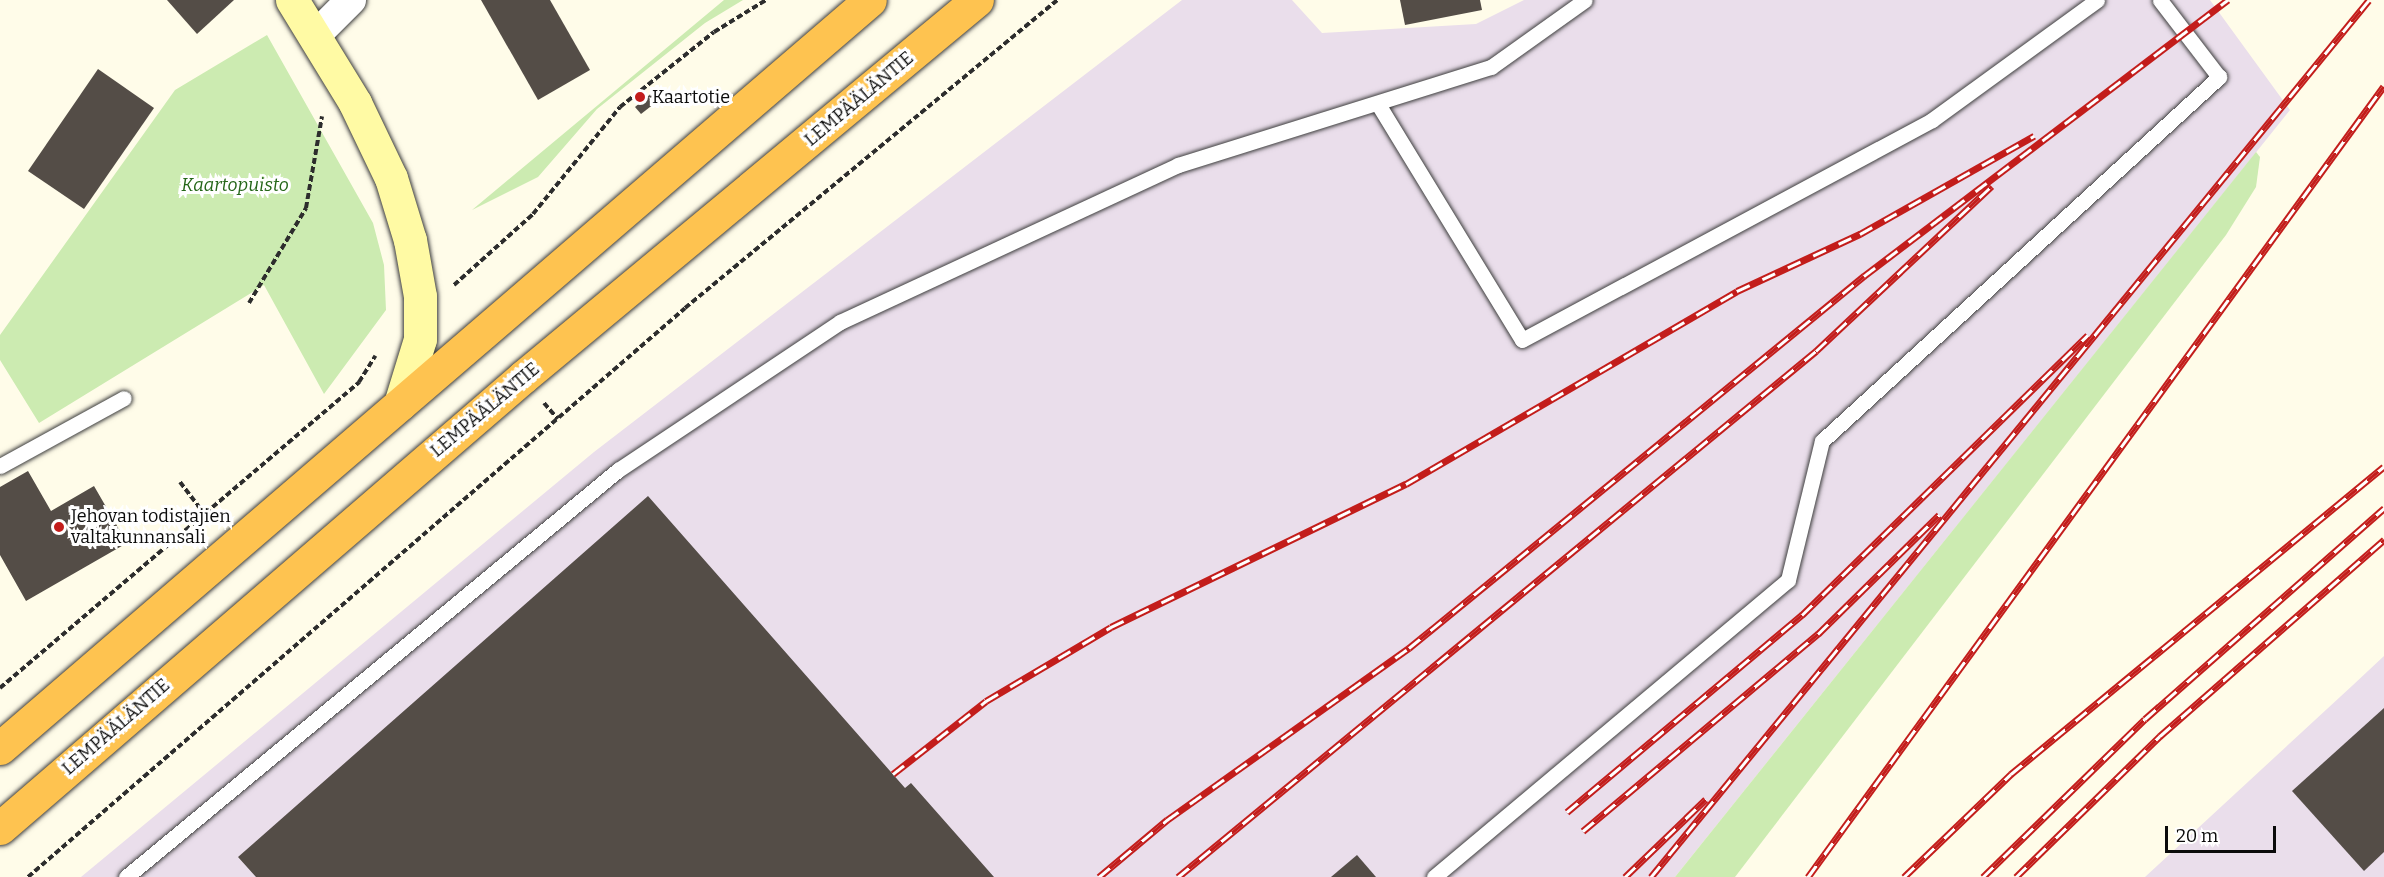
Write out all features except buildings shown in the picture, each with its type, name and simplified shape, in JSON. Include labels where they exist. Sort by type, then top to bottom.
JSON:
[{"type":"highway","points":[[0,748],[870,0]]},
{"type":"highway","name":"LEMPÄÄLÄNTIE","points":[[0,828],[523,378],[977,0]]},
{"type":"main road","points":[[292,0],[315,36],[391,178],[410,240],[420,310],[414,367],[399,404]]},
{"type":"street","points":[[315,36],[351,0]]},
{"type":"lane","points":[[126,877],[618,470],[840,322],[1178,165],[1491,67],[1585,0]]},
{"type":"lane","points":[[1378,104],[1521,340],[1932,120],[2097,0]]},
{"type":"lane","points":[[1434,877],[1788,580],[1822,441],[2218,77],[2160,0]]},
{"type":"lane","points":[[0,466],[124,398]]},
{"type":"path","points":[[420,310],[533,214],[620,107],[714,32],[766,0]]},
{"type":"path","points":[[28,877],[685,308],[1057,0]]},
{"type":"path","points":[[249,303],[306,208],[322,114]]},
{"type":"path","points":[[0,688],[206,516],[359,382],[377,353]]},
{"type":"path","points":[[180,482],[206,516]]},
{"type":"shaded area","points":[[1182,0],[1292,0],[1322,33],[1476,24],[1524,0],[2210,0],[2290,110],[1675,877],[81,877],[594,452]]},
{"type":"shaded area","points":[[2384,656],[2384,877],[2145,877],[2353,685]]},
{"type":"green space","points":[[724,0],[743,0],[705,23],[597,109],[538,177],[472,210]]},
{"type":"green space","name":"Kaartopuisto","points":[[267,35],[373,223],[384,265],[386,310],[324,394],[264,285],[39,423],[0,360],[0,335],[175,90]]},
{"type":"green space","points":[[2256,152],[2260,157],[2256,187],[2226,235],[1735,877],[1675,877]]},
{"type":"railway","points":[[1099,877],[1167,820],[1409,648],[1864,276],[2228,0]]},
{"type":"railway","points":[[1651,877],[2369,0]]},
{"type":"railway","points":[[1808,877],[2384,86]]},
{"type":"railway","points":[[893,774],[986,701],[1111,627],[1406,484],[1737,291],[1860,234],[2034,136]]},
{"type":"railway","points":[[1178,877],[1816,351],[1992,186]]},
{"type":"railway","points":[[1567,812],[1802,615],[2088,335]]},
{"type":"railway","points":[[1904,877],[2011,774],[2384,467]]},
{"type":"railway","points":[[1983,877],[2145,719],[2384,508]]},
{"type":"railway","points":[[1583,831],[1818,634],[1939,515]]},
{"type":"railway","points":[[2016,877],[2160,736],[2384,540]]},
{"type":"railway","points":[[1625,877],[1706,799]]},
{"type":"place","name":"Kaartotie","points":[[640,97]]},
{"type":"place","name":"Jehovan todistajien valtakunnansali","points":[[59,527]]}]
